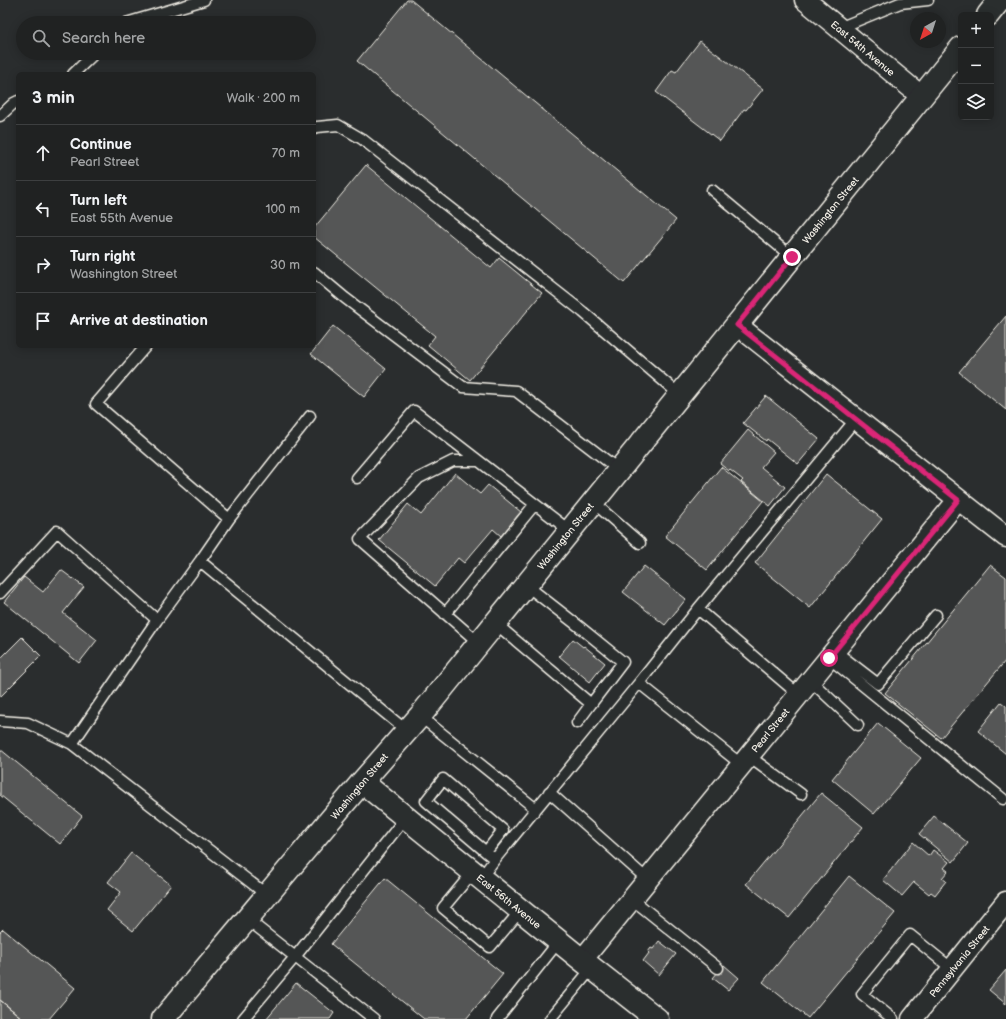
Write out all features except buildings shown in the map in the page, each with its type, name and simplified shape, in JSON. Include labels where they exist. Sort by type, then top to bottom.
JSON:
[{"type":"main road","points":[[990,12],[1000,0]]},
{"type":"main road","name":"Washington Street","points":[[162,1019],[479,643],[958,52]]},
{"type":"main road","name":"East 56th Avenue","points":[[362,782],[657,1019]]},
{"type":"street","name":"East 54th Avenue","points":[[805,0],[921,96]]},
{"type":"street","points":[[737,325],[1006,537]]},
{"type":"street","name":"Pearl Street","points":[[587,964],[632,899],[958,500]]},
{"type":"street","name":"Pennsylvania Street","points":[[912,1019],[1006,902]]},
{"type":"lane","points":[[148,16],[204,0]]},
{"type":"lane","points":[[839,28],[897,2],[928,0]]},
{"type":"lane","points":[[75,72],[88,60]]},
{"type":"lane","points":[[0,116],[16,102]]},
{"type":"lane","points":[[316,127],[338,125],[362,139],[583,312],[680,394]]},
{"type":"lane","points":[[712,190],[792,257]]},
{"type":"lane","points":[[316,274],[345,298],[463,388],[516,391],[619,470]]},
{"type":"lane","points":[[144,348],[96,404],[229,519]]},
{"type":"lane","points":[[357,478],[414,411],[570,531]]},
{"type":"lane","points":[[72,744],[157,620],[229,519],[310,416]]},
{"type":"lane","points":[[521,910],[490,948],[443,908],[495,859],[639,683],[698,608],[856,419]]},
{"type":"lane","points":[[478,461],[453,461],[419,478],[360,539],[479,643]]},
{"type":"lane","points":[[593,502],[640,543]]},
{"type":"lane","points":[[445,614],[535,504]]},
{"type":"lane","points":[[0,593],[57,531],[157,620]]},
{"type":"lane","points":[[200,561],[413,723],[536,809]]},
{"type":"lane","points":[[526,585],[623,662],[576,723]]},
{"type":"lane","points":[[698,608],[805,688],[858,725]]},
{"type":"lane","points":[[832,654],[878,684],[936,615]]},
{"type":"lane","points":[[495,623],[591,704]]},
{"type":"lane","points":[[832,654],[1003,799]]},
{"type":"lane","points":[[639,683],[746,760],[801,794]]},
{"type":"lane","points":[[0,720],[28,723],[72,744],[267,895]]},
{"type":"lane","points":[[486,852],[503,830],[443,779],[426,801],[486,852],[495,859]]},
{"type":"lane","points":[[549,792],[648,880]]},
{"type":"lane","points":[[243,1019],[295,957],[406,817]]},
{"type":"lane","points":[[632,899],[718,968]]},
{"type":"lane","points":[[247,919],[374,1019]]},
{"type":"lane","points":[[893,1019],[862,994],[910,934],[952,969]]},
{"type":"lane","points":[[497,1019],[559,941]]},
{"type":"lane","points":[[550,1019],[587,964]]},
{"type":"route","points":[[792,257],[737,325],[958,500],[829,658]]}]
